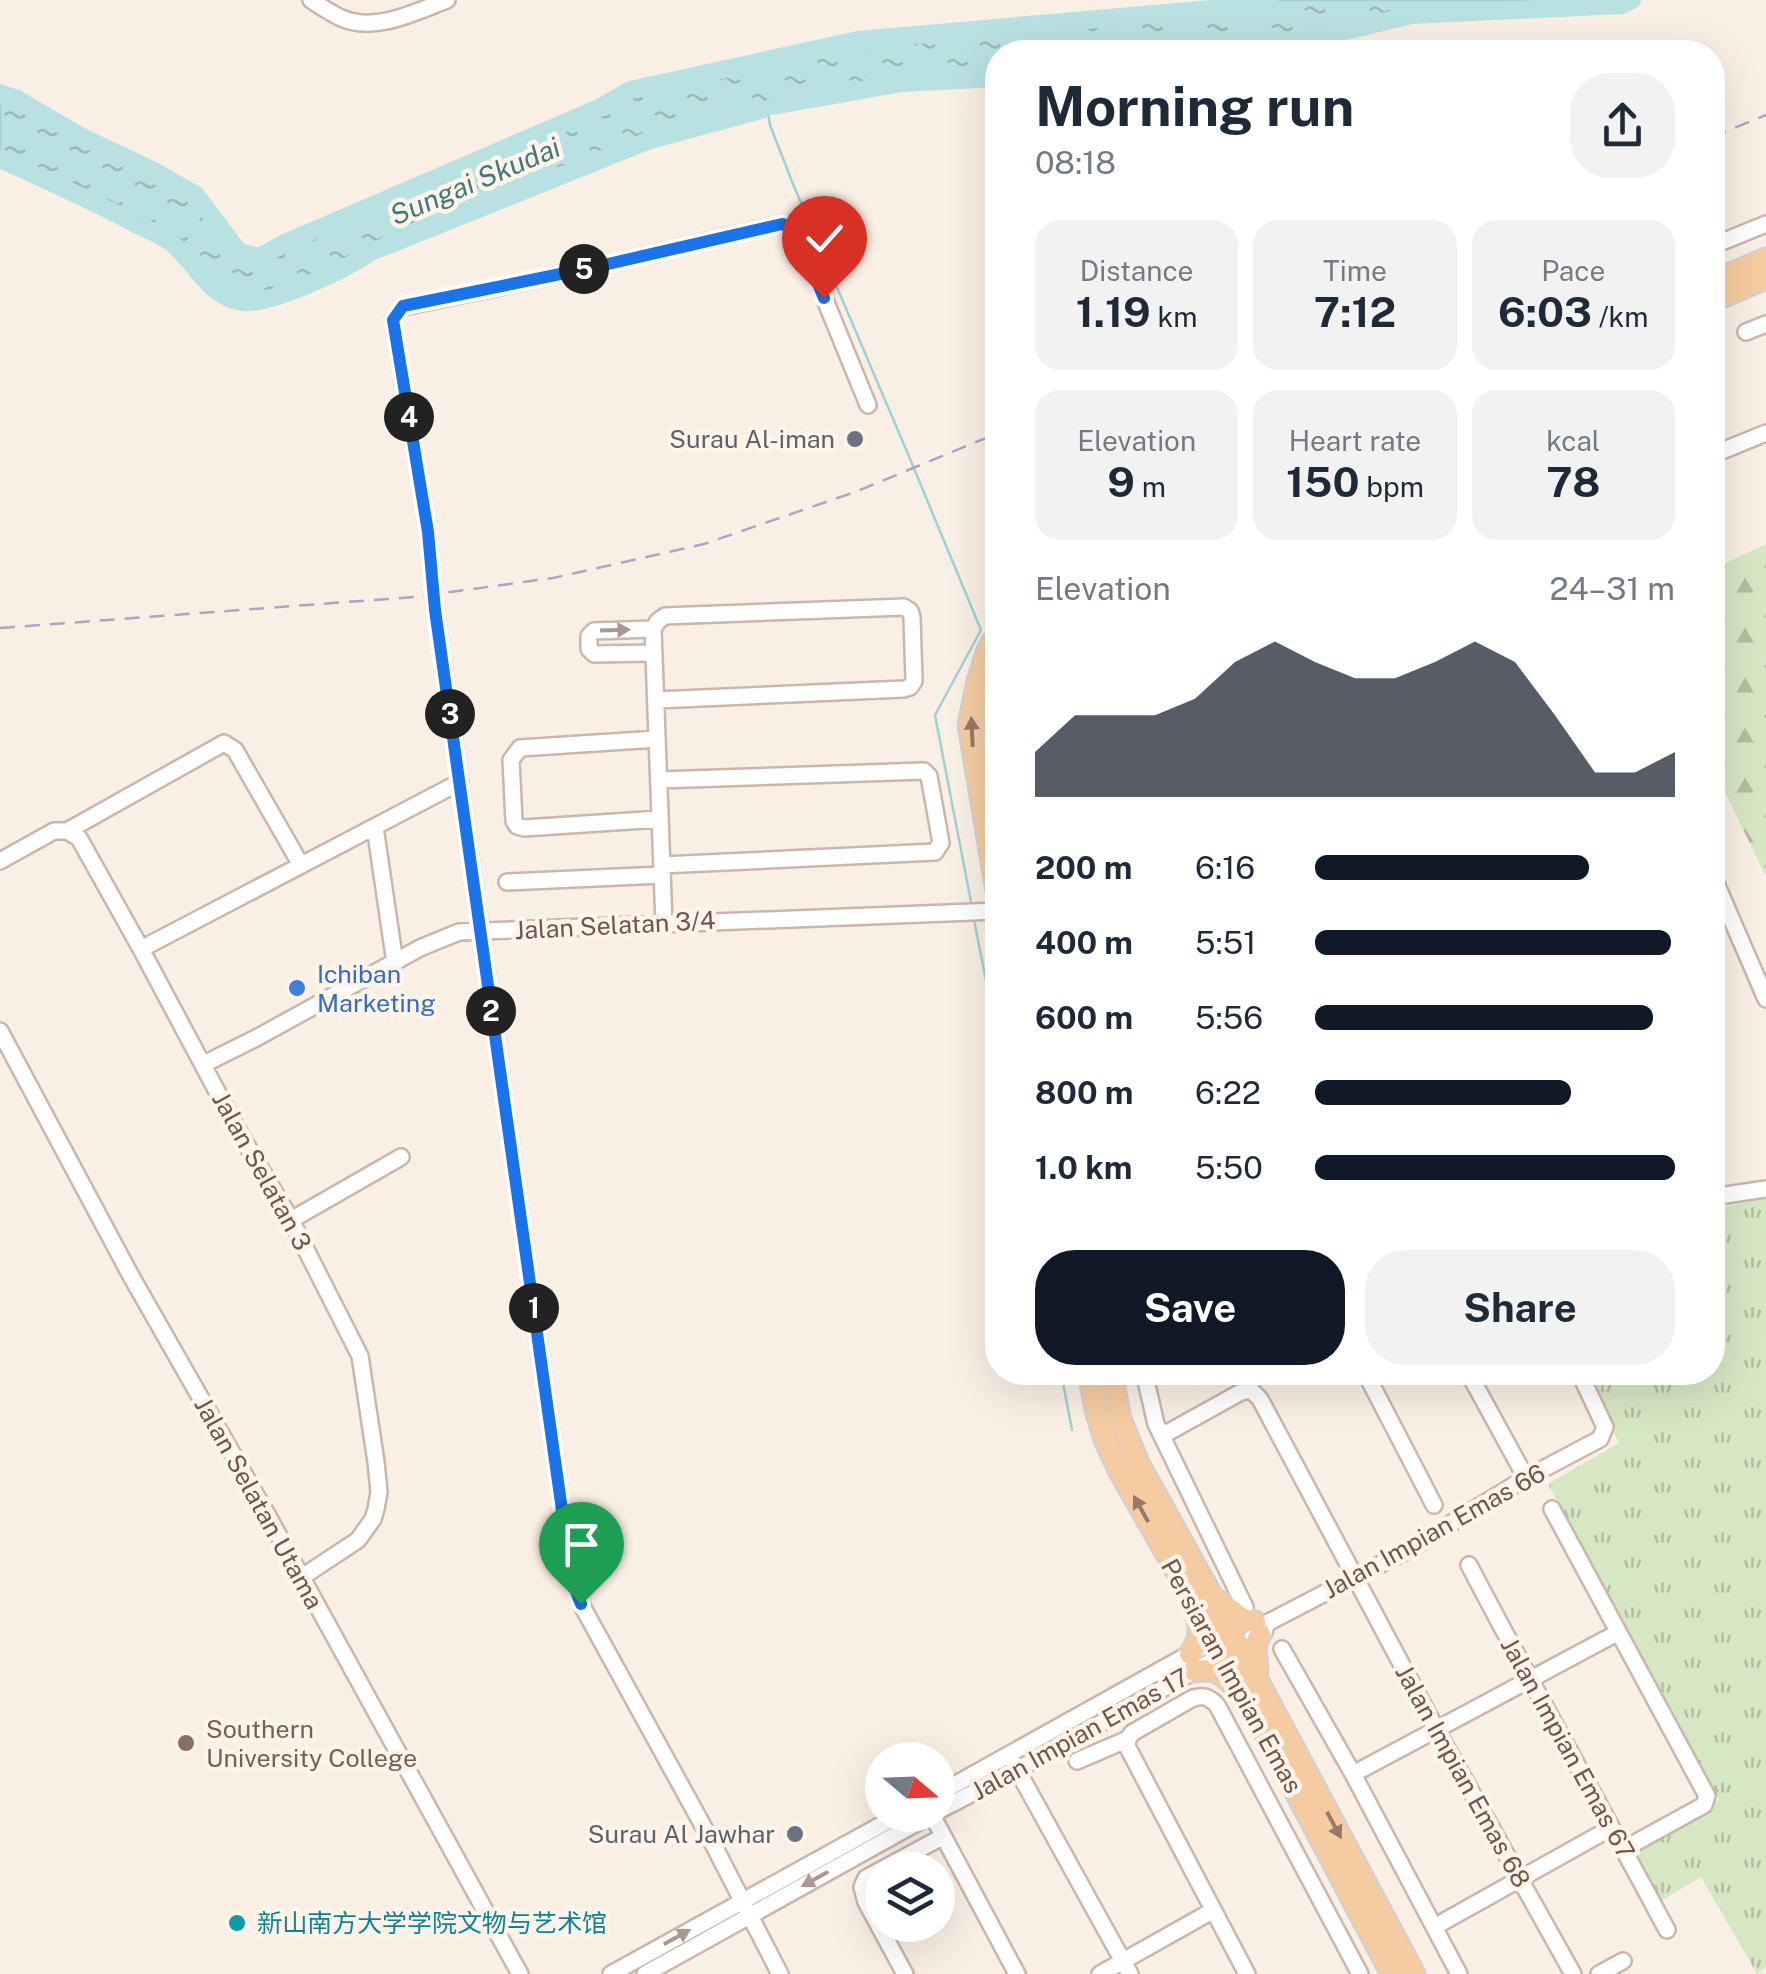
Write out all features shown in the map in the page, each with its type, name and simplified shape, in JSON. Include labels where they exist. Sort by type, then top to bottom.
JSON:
[{"type":"main road","points":[[1725,276],[1766,259]]},
{"type":"main road","points":[[1725,295],[1766,278]]},
{"type":"main road","points":[[985,659],[969,725],[985,820]]},
{"type":"main road","name":"Persiaran Impian Emas","points":[[1091,1385],[1105,1440],[1120,1470],[1227,1643],[1392,1974]]},
{"type":"main road","name":"Persiaran Impian Emas","points":[[1113,1385],[1128,1441],[1204,1603]]},
{"type":"main road","points":[[1204,1603],[1257,1622],[1252,1691],[1192,1662],[1204,1603]]},
{"type":"main road","name":"Persiaran Impian Emas","points":[[1252,1691],[1414,1974]]},
{"type":"street","points":[[311,0],[340,18],[369,24],[447,0]]},
{"type":"street","points":[[780,1974],[572,1581],[435,610],[428,532],[393,320],[403,306],[782,224],[796,229],[868,404]]},
{"type":"street","points":[[1725,241],[1766,224]]},
{"type":"street","points":[[1746,332],[1766,324]]},
{"type":"street","points":[[1725,450],[1766,433]]},
{"type":"street","points":[[656,700],[904,689],[914,681],[910,611],[904,607],[664,616],[653,629],[664,923]]},
{"type":"street","points":[[653,629],[594,631],[589,636],[589,649],[594,654],[654,653]]},
{"type":"street","points":[[657,739],[520,748],[510,760],[517,826],[660,819]]},
{"type":"street","points":[[0,860],[54,831],[66,831],[224,742],[235,750],[301,865]]},
{"type":"street","points":[[506,882],[935,852],[941,842],[929,776],[924,771],[659,780]]},
{"type":"street","points":[[141,949],[460,782]]},
{"type":"street","points":[[375,827],[395,964]]},
{"type":"street","name":"Jalan Selatan 3","points":[[66,831],[78,838],[141,949],[360,1356],[379,1492],[372,1519],[358,1540],[302,1577]]},
{"type":"street","points":[[1725,904],[1766,999]]},
{"type":"street","name":"Jalan Selatan 3/4","points":[[204,1064],[420,948],[459,932],[985,912]]},
{"type":"street","name":"Jalan Selatan Utama","points":[[0,1031],[131,1276],[520,1974]]},
{"type":"street","points":[[290,1220],[401,1157]]},
{"type":"street","points":[[1725,1194],[1766,1189]]},
{"type":"street","points":[[1147,1385],[1156,1424],[1257,1622]]},
{"type":"street","name":"Jalan Impian Emas 68","points":[[1250,1385],[1573,1974]]},
{"type":"street","points":[[1371,1385],[1434,1505]]},
{"type":"street","points":[[1475,1385],[1526,1478]]},
{"type":"street","name":"Jalan Impian Emas 66","points":[[1227,1643],[1257,1622],[1404,1552],[1526,1478],[1600,1439],[1605,1427],[1585,1385]]},
{"type":"street","points":[[1160,1432],[1251,1390]]},
{"type":"street","points":[[1552,1509],[1707,1796],[1704,1805],[1624,1849]]},
{"type":"street","name":"Jalan Impian Emas 67","points":[[1470,1565],[1667,1930]]},
{"type":"street","points":[[1353,1774],[1618,1633]]},
{"type":"street","name":"Jalan Impian Emas 17","points":[[955,1800],[1013,1763],[1227,1643]]},
{"type":"street","points":[[1282,1649],[1459,1974]]},
{"type":"street","points":[[1077,1761],[1128,1742],[1132,1733],[1193,1698],[1207,1697],[1217,1706],[1360,1974]]},
{"type":"street","points":[[1128,1742],[1247,1974]]},
{"type":"street","points":[[1013,1763],[1127,1968]]},
{"type":"street","name":"Jalan Impian Emas 17","points":[[955,1787],[1013,1763]]},
{"type":"street","points":[[1434,1927],[1610,1828]]},
{"type":"street","name":"Jalan Impian Emas 17","points":[[645,1974],[871,1832]]},
{"type":"street","name":"Jalan Impian Emas 17","points":[[611,1974],[897,1832]]},
{"type":"street","points":[[940,1832],[1016,1974]]},
{"type":"street","points":[[905,1974],[862,1888],[866,1878],[942,1837]]},
{"type":"street","points":[[1100,1974],[1127,1968],[1212,1911]]},
{"type":"street","points":[[1599,1974],[1623,1962]]},
{"type":"green space","points":[[1766,544],[1766,877],[1725,792],[1725,563]]},
{"type":"green space","points":[[1766,1198],[1766,1967],[1757,1974],[1701,1877],[1658,1903],[1629,1848],[1719,1800],[1548,1484],[1619,1443],[1590,1385],[1725,1385],[1725,1207]]},
{"type":"water","name":"Sungai Skudai","points":[[1269,0],[1632,0],[1622,5],[1412,15],[1314,40],[985,40],[985,79],[902,83],[773,106],[650,140],[371,252],[309,284],[256,301],[243,302],[222,294],[164,238],[0,159],[0,93],[196,195],[239,252],[259,257],[599,108],[630,90],[858,40],[1256,5]]},
{"type":"waterway","name":"Sungai Skudai","points":[[0,93],[196,195],[239,252],[259,257],[599,108],[630,90],[858,40],[1256,5],[1269,0]]},
{"type":"waterway","points":[[1314,40],[1412,15],[1622,5],[1632,0]]},
{"type":"waterway","points":[[773,106],[902,83],[985,79]]},
{"type":"waterway","points":[[767,107],[793,184],[981,630],[935,715],[972,907]]},
{"type":"waterway","name":"Sungai Skudai","points":[[0,159],[164,238],[222,294],[243,302],[271,298],[308,284],[371,252],[650,140],[761,110]]},
{"type":"waterway","points":[[974,920],[985,975]]},
{"type":"waterway","points":[[1063,1385],[1072,1430]]},
{"type":"railway","points":[[1725,132],[1766,115]]},
{"type":"railway","points":[[0,628],[414,597],[553,578],[704,544],[855,492],[985,438]]},
{"type":"place","name":"Surau Al-iman","points":[[855,439]]},
{"type":"place","name":"Ichiban Marketing","points":[[297,988]]},
{"type":"place","name":"Southern University College","points":[[186,1743]]},
{"type":"place","name":"Surau Al Jawhar","points":[[795,1834]]},
{"type":"place","name":"新山南方大学学院文物与艺术馆","points":[[237,1923]]},
{"type":"route","points":[[581,1604],[572,1581],[435,610],[428,532],[393,320],[403,306],[782,224],[796,229],[824,298]]}]
